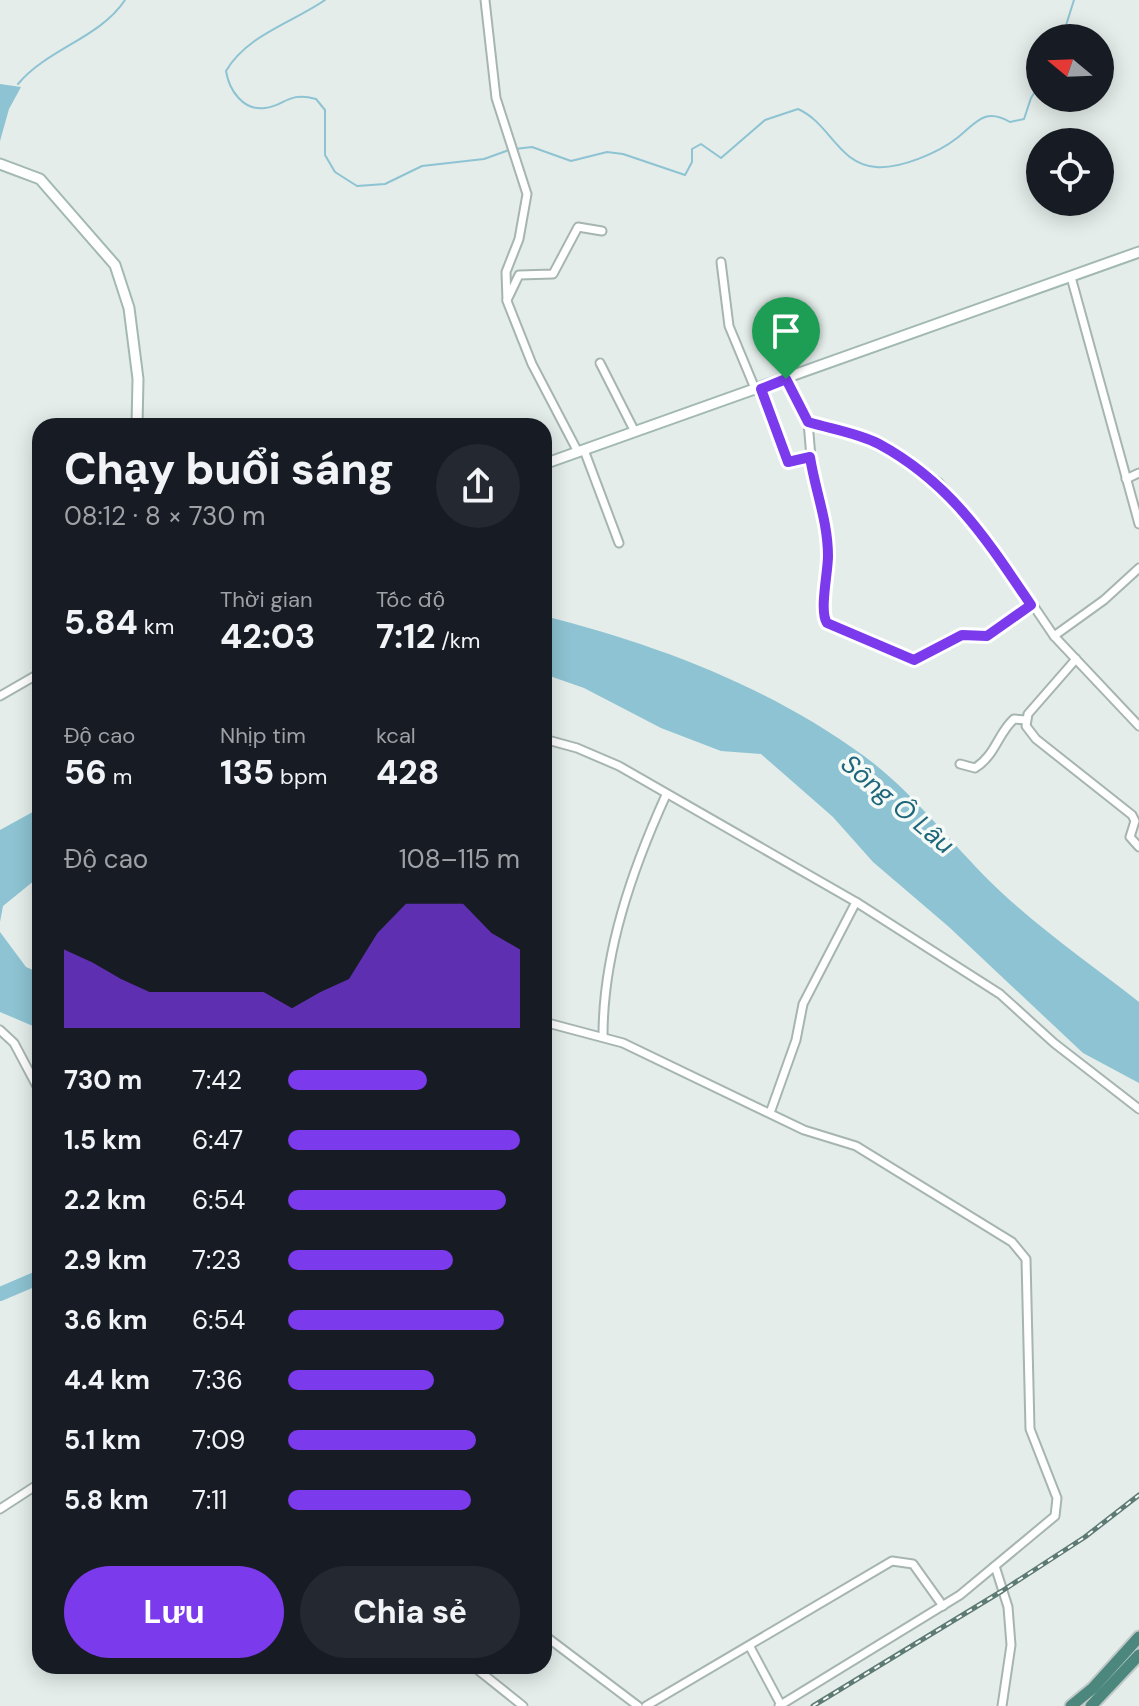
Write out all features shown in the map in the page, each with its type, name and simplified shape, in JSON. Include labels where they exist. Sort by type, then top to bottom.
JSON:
[{"type":"highway","points":[[1071,1706],[1093,1688],[1139,1637]]},
{"type":"highway","points":[[1091,1706],[1139,1655]]},
{"type":"main road","points":[[0,164],[40,179],[115,265],[129,308],[138,379],[137,418]]},
{"type":"main road","points":[[552,461],[1139,252]]},
{"type":"street","points":[[485,0],[496,98],[527,194],[519,239],[506,272],[507,301],[532,364],[581,451],[619,543]]},
{"type":"street","points":[[507,301],[519,275],[553,274],[578,227],[602,231]]},
{"type":"street","points":[[721,262],[729,326],[788,462],[810,457]]},
{"type":"street","points":[[1071,277],[1139,524]]},
{"type":"street","points":[[600,363],[634,430]]},
{"type":"street","points":[[786,379],[808,422],[810,457],[827,536],[826,593],[822,613],[829,625],[914,660],[962,635],[987,636],[1031,605]]},
{"type":"street","points":[[808,422],[878,444],[939,483],[995,549],[1054,636],[1139,726]]},
{"type":"street","points":[[1126,479],[1139,473]]},
{"type":"street","points":[[1054,636],[1104,600],[1139,568]]},
{"type":"street","points":[[1026,720],[1076,659]]},
{"type":"street","points":[[0,696],[32,678]]},
{"type":"street","points":[[960,764],[975,768],[980,765],[1014,719],[1026,720]]},
{"type":"street","points":[[1026,720],[1036,739],[1137,819],[1130,837],[1139,847]]},
{"type":"street","points":[[552,742],[598,756],[856,902],[1000,994],[1054,1043],[1139,1109]]},
{"type":"street","points":[[603,1036],[605,979],[638,861],[666,795]]},
{"type":"street","points":[[770,1113],[796,1040],[803,1004],[856,902]]},
{"type":"street","points":[[552,1024],[603,1036],[701,1078],[804,1130],[868,1152],[1023,1252],[1029,1277],[1030,1429],[1055,1491],[1057,1507],[1049,1524],[943,1606],[780,1706],[750,1647]]},
{"type":"street","points":[[0,1030],[14,1043],[32,1077]]},
{"type":"street","points":[[0,1509],[32,1488]]},
{"type":"street","points":[[646,1706],[892,1561],[913,1564],[943,1606]]},
{"type":"street","points":[[995,1566],[1008,1607],[1011,1645],[1002,1706]]},
{"type":"street","points":[[552,1641],[638,1706]]},
{"type":"street","points":[[483,1674],[523,1706]]},
{"type":"water","points":[[0,84],[21,87],[9,109],[0,141]]},
{"type":"water","points":[[552,618],[628,640],[711,671],[790,709],[864,756],[901,787],[1017,907],[1139,1002],[1139,1083],[1083,1053],[949,927],[873,862],[833,817],[761,754],[721,751],[661,728],[584,688],[552,677]]},
{"type":"water","points":[[32,812],[32,882],[3,906],[0,922],[0,830]]},
{"type":"water","points":[[0,932],[26,967],[32,970],[32,1026],[0,1012]]},
{"type":"waterway","points":[[18,84],[43,61],[102,24],[125,0]]},
{"type":"waterway","points":[[325,0],[258,39],[235,59],[226,71],[238,98],[257,108],[272,107],[299,97],[316,99],[325,110],[325,155],[335,172],[357,186],[385,184],[422,166],[484,159],[509,150]]},
{"type":"waterway","points":[[1066,24],[1074,0]]},
{"type":"waterway","points":[[515,149],[532,147],[571,161],[607,152],[623,154],[685,175],[692,162],[692,149],[701,144],[721,158],[765,120],[798,109],[809,115],[852,159],[886,167],[907,163],[940,149],[981,119],[993,116],[1010,122],[1024,119],[1026,112]]},
{"type":"waterway","name":"Sông Ô Lâu","points":[[0,1294],[32,1280]]},
{"type":"railway","points":[[813,1706],[1002,1591],[1085,1537],[1139,1495]]},
{"type":"route","points":[[786,379],[808,422],[878,444],[939,483],[995,549],[1031,605],[987,636],[962,635],[914,660],[829,625],[822,616],[828,556],[825,518],[810,457],[792,464],[788,462],[761,389],[786,379]]}]
